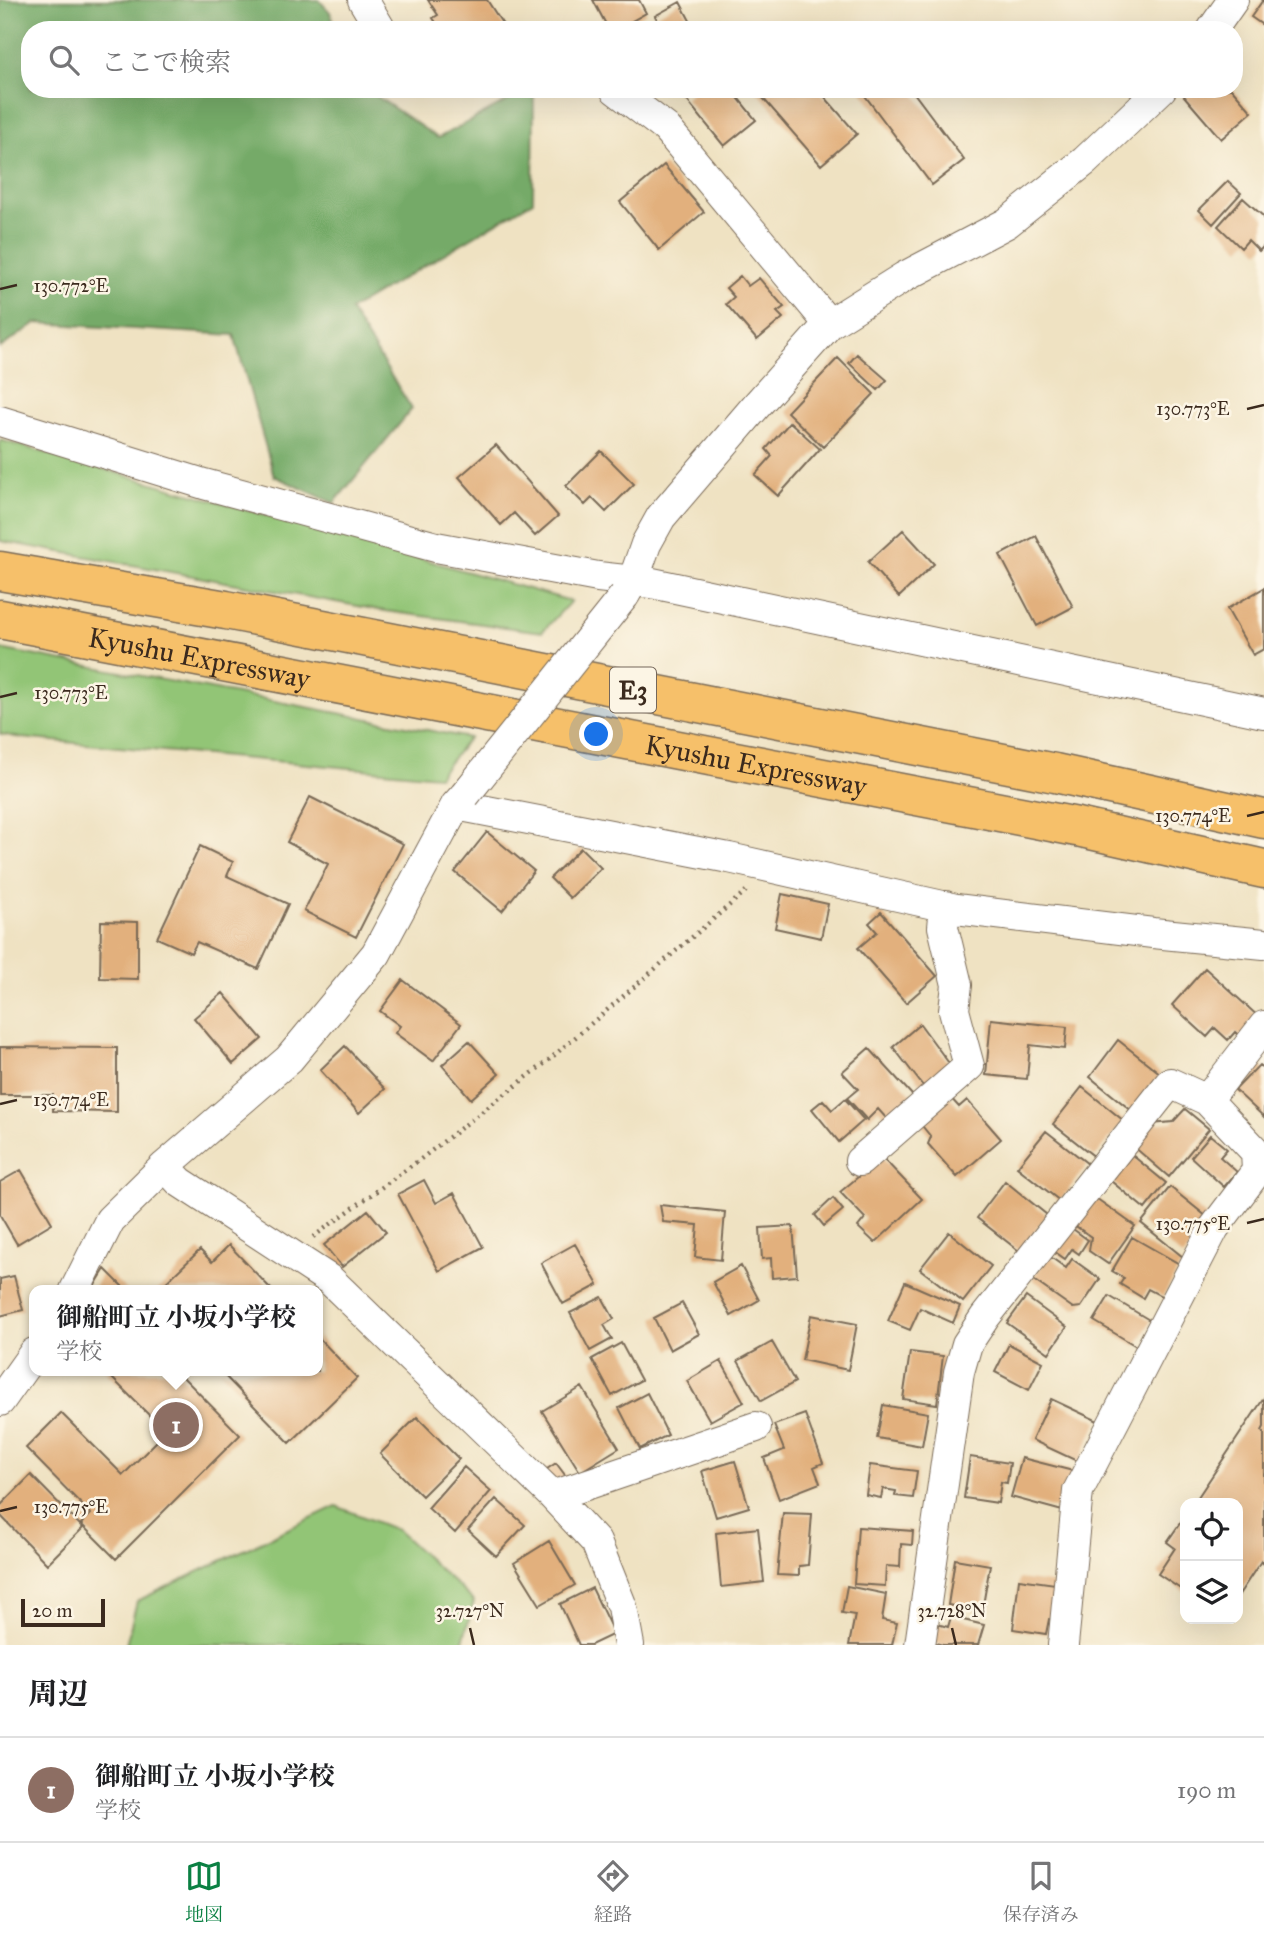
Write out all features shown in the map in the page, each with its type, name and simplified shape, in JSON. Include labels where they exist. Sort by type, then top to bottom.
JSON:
[{"type":"highway","name":"Kyushu Expressway","points":[[0,571],[226,610],[1055,773],[1264,820]]},
{"type":"highway","name":"Kyushu Expressway","points":[[0,619],[1077,827],[1264,869]]},
{"type":"street","points":[[363,0],[376,21]]},
{"type":"street","points":[[1218,21],[1233,0]]},
{"type":"street","points":[[627,98],[666,128],[829,324]]},
{"type":"street","points":[[78,1285],[110,1220],[165,1167],[289,1059],[376,954],[461,800],[629,588],[646,544],[661,517],[829,324],[904,277],[1007,223],[1085,161],[1152,98]]},
{"type":"street","points":[[0,421],[204,484],[436,547],[629,588],[652,583],[1264,713]]},
{"type":"street","points":[[461,800],[945,906],[1153,933],[1264,944]]},
{"type":"street","points":[[860,1161],[969,1066],[954,1010],[957,985],[943,927],[945,906]]},
{"type":"street","points":[[1207,1100],[1264,1027]]},
{"type":"street","points":[[919,1645],[959,1372],[967,1344],[985,1317],[1170,1083],[1207,1100],[1256,1152],[1257,1171],[1214,1228],[1078,1491],[1063,1645]]},
{"type":"street","points":[[165,1167],[180,1182],[330,1280],[553,1496],[596,1542],[622,1607],[629,1645]]},
{"type":"street","points":[[0,1401],[29,1360]]},
{"type":"street","points":[[553,1496],[756,1427]]},
{"type":"path","points":[[289,1254],[422,1158],[544,1064],[740,896],[748,888],[755,864]]},
{"type":"green space","points":[[0,0],[319,0],[330,12],[333,21],[21,21],[21,98],[379,98],[438,138],[513,98],[534,98],[533,201],[350,310],[412,409],[334,503],[274,476],[234,335],[36,323],[0,348]]},
{"type":"green space","points":[[0,440],[571,601],[542,632],[385,611],[0,541]]},
{"type":"green space","points":[[0,649],[469,738],[438,776],[21,738],[0,734]]},
{"type":"green space","points":[[336,1506],[397,1530],[474,1601],[462,1645],[126,1645],[137,1601]]},
{"type":"building","points":[[428,0],[487,0],[500,21],[435,21],[433,18],[438,15]]},
{"type":"building","points":[[593,0],[639,0],[646,13],[632,21],[604,21]]},
{"type":"building","points":[[1264,0],[1264,26],[1251,17]]},
{"type":"building","points":[[680,2],[690,21],[658,21],[655,16]]},
{"type":"building","points":[[685,98],[738,98],[756,120],[724,146]]},
{"type":"building","points":[[763,98],[826,98],[857,134],[821,165]]},
{"type":"building","points":[[867,98],[918,98],[964,160],[932,185]]},
{"type":"building","points":[[1186,98],[1240,98],[1252,112],[1221,139]]},
{"type":"building","points":[[664,165],[704,212],[659,250],[620,202]]},
{"type":"building","points":[[1228,181],[1241,193],[1213,224],[1199,210]]},
{"type":"building","points":[[1243,198],[1264,217],[1264,246],[1259,251],[1248,240],[1241,248],[1218,226]]},
{"type":"building","points":[[740,276],[748,286],[759,278],[784,307],[777,312],[783,318],[757,340],[726,304],[734,297],[726,288]]},
{"type":"building","points":[[857,354],[887,380],[878,390],[849,363]]},
{"type":"building","points":[[838,358],[874,394],[823,447],[787,412]]},
{"type":"building","points":[[790,422],[820,449],[778,496],[755,475],[772,456],[766,449]]},
{"type":"building","points":[[496,445],[558,516],[535,536],[514,513],[501,525],[459,477]]},
{"type":"building","points":[[601,451],[634,484],[606,512],[592,498],[585,505],[566,486]]},
{"type":"building","points":[[903,530],[934,564],[899,597],[868,562]]},
{"type":"building","points":[[1036,536],[1073,607],[1037,626],[1000,555]]},
{"type":"building","points":[[1264,588],[1264,649],[1253,655],[1227,609]]},
{"type":"building","points":[[310,797],[403,844],[356,937],[304,911],[328,864],[287,842]]},
{"type":"building","points":[[487,832],[534,871],[502,911],[455,872]]},
{"type":"building","points":[[200,846],[233,862],[227,876],[288,904],[258,969],[197,942],[191,953],[157,938]]},
{"type":"building","points":[[581,848],[601,868],[570,898],[550,878]]},
{"type":"building","points":[[782,894],[828,904],[821,938],[775,928]]},
{"type":"building","points":[[881,912],[937,976],[906,1003],[858,948],[877,932],[869,923]]},
{"type":"building","points":[[101,921],[138,922],[138,979],[100,978]]},
{"type":"building","points":[[1205,968],[1260,1018],[1242,1038],[1235,1032],[1228,1040],[1215,1028],[1207,1037],[1172,1005]]},
{"type":"building","points":[[403,980],[461,1024],[433,1061],[395,1033],[400,1026],[380,1011]]},
{"type":"building","points":[[223,993],[262,1039],[233,1064],[194,1018]]},
{"type":"building","points":[[991,1019],[1067,1027],[1065,1049],[1030,1045],[1027,1079],[986,1075]]},
{"type":"building","points":[[920,1024],[951,1066],[923,1086],[893,1047]]},
{"type":"building","points":[[1118,1040],[1161,1074],[1132,1111],[1090,1077]]},
{"type":"building","points":[[469,1041],[499,1074],[471,1099],[442,1065]]},
{"type":"building","points":[[345,1046],[385,1089],[359,1113],[320,1070]]},
{"type":"building","points":[[0,1047],[117,1048],[117,1112],[53,1111],[53,1095],[0,1095]]},
{"type":"building","points":[[869,1048],[913,1096],[887,1119],[878,1109],[867,1120],[847,1098],[858,1089],[842,1072]]},
{"type":"building","points":[[1259,1065],[1264,1069],[1264,1117],[1235,1090]]},
{"type":"building","points":[[1082,1087],[1124,1121],[1095,1157],[1053,1124]]},
{"type":"building","points":[[949,1096],[959,1107],[967,1100],[1001,1139],[957,1177],[928,1144],[931,1137],[919,1122]]},
{"type":"building","points":[[845,1099],[864,1120],[839,1142],[812,1109],[823,1100],[832,1110]]},
{"type":"building","points":[[1185,1109],[1209,1129],[1169,1177],[1133,1146],[1151,1124],[1173,1122]]},
{"type":"building","points":[[1046,1131],[1088,1164],[1060,1201],[1017,1167]]},
{"type":"building","points":[[1210,1135],[1227,1149],[1220,1157],[1237,1172],[1224,1187],[1191,1157]]},
{"type":"building","points":[[1132,1155],[1166,1183],[1145,1209],[1111,1181]]},
{"type":"building","points":[[882,1157],[922,1199],[875,1243],[858,1227],[865,1218],[840,1192]]},
{"type":"building","points":[[21,1170],[52,1223],[17,1244],[0,1215],[0,1182]]},
{"type":"building","points":[[424,1180],[436,1203],[454,1193],[483,1247],[439,1271],[398,1194]]},
{"type":"building","points":[[1005,1181],[1047,1215],[1019,1251],[977,1218]]},
{"type":"building","points":[[1170,1187],[1212,1221],[1183,1257],[1141,1223]]},
{"type":"building","points":[[1093,1196],[1135,1226],[1108,1264],[1089,1251],[1091,1237],[1073,1224]]},
{"type":"building","points":[[833,1198],[843,1210],[824,1226],[815,1215]]},
{"type":"building","points":[[660,1205],[725,1212],[721,1260],[695,1257],[698,1225],[663,1222]]},
{"type":"building","points":[[368,1210],[386,1232],[342,1267],[324,1245]]},
{"type":"building","points":[[1066,1224],[1088,1240],[1079,1254],[1072,1249],[1065,1259],[1051,1249]]},
{"type":"building","points":[[793,1226],[797,1276],[772,1278],[771,1258],[762,1259],[760,1228]]},
{"type":"building","points":[[949,1232],[991,1266],[963,1302],[920,1269]]},
{"type":"building","points":[[1132,1237],[1181,1265],[1163,1297],[1148,1289],[1143,1298],[1120,1284],[1124,1278],[1112,1271]]},
{"type":"building","points":[[575,1244],[598,1285],[563,1304],[541,1263]]},
{"type":"building","points":[[229,1245],[267,1285],[163,1285],[200,1250],[212,1262]]},
{"type":"building","points":[[1049,1256],[1066,1268],[1072,1259],[1100,1279],[1081,1307],[1073,1308],[1032,1279]]},
{"type":"building","points":[[741,1266],[759,1300],[731,1316],[713,1282]]},
{"type":"building","points":[[105,1269],[121,1285],[95,1285]]},
{"type":"building","points":[[14,1276],[23,1310],[0,1316],[0,1279]]},
{"type":"building","points":[[905,1282],[960,1306],[953,1323],[920,1308],[910,1330],[888,1321]]},
{"type":"building","points":[[1109,1296],[1151,1321],[1136,1346],[1094,1321]]},
{"type":"building","points":[[602,1297],[614,1319],[604,1325],[612,1339],[590,1351],[570,1313]]},
{"type":"building","points":[[1026,1297],[1067,1327],[1049,1353],[1007,1323]]},
{"type":"building","points":[[682,1303],[699,1334],[670,1350],[654,1318]]},
{"type":"building","points":[[811,1315],[857,1324],[848,1370],[802,1360]]},
{"type":"building","points":[[323,1342],[357,1378],[290,1443],[225,1376],[323,1376]]},
{"type":"building","points":[[772,1342],[795,1382],[761,1401],[738,1361]]},
{"type":"building","points":[[621,1343],[641,1380],[612,1396],[592,1359]]},
{"type":"building","points":[[1009,1344],[1043,1362],[1029,1390],[995,1372]]},
{"type":"building","points":[[910,1352],[943,1356],[937,1404],[903,1399]]},
{"type":"building","points":[[721,1361],[744,1402],[710,1421],[687,1381]]},
{"type":"building","points":[[110,1376],[182,1376],[240,1435],[116,1559],[81,1524],[91,1514],[26,1448],[61,1413],[123,1475],[166,1432]]},
{"type":"building","points":[[582,1387],[619,1448],[580,1472],[542,1411]]},
{"type":"building","points":[[647,1393],[668,1435],[640,1449],[619,1408]]},
{"type":"building","points":[[1264,1398],[1264,1564],[1261,1561],[1243,1588],[1243,1498],[1197,1498]]},
{"type":"building","points":[[1051,1399],[1098,1421],[1079,1462],[1032,1440]]},
{"type":"building","points":[[883,1405],[928,1413],[922,1446],[877,1438]]},
{"type":"building","points":[[805,1414],[823,1463],[814,1467],[820,1483],[779,1499],[764,1458],[784,1450],[774,1425]]},
{"type":"building","points":[[417,1417],[459,1459],[422,1496],[380,1454]]},
{"type":"building","points":[[970,1457],[1010,1463],[1007,1483],[1001,1482],[998,1503],[964,1498]]},
{"type":"building","points":[[1022,1458],[1077,1472],[1066,1512],[1011,1497]]},
{"type":"building","points":[[735,1461],[749,1507],[716,1517],[702,1471]]},
{"type":"building","points":[[556,1463],[568,1479],[553,1490],[541,1473]]},
{"type":"building","points":[[870,1465],[917,1471],[913,1498],[895,1496],[896,1491],[883,1489],[881,1498],[866,1495]]},
{"type":"building","points":[[464,1467],[491,1491],[455,1533],[428,1508]]},
{"type":"building","points":[[31,1475],[83,1528],[47,1564],[0,1515],[0,1506]]},
{"type":"building","points":[[496,1499],[525,1525],[496,1556],[468,1530]]},
{"type":"building","points":[[783,1513],[812,1514],[808,1565],[799,1566],[799,1576],[777,1575]]},
{"type":"building","points":[[1180,1523],[1180,1589],[1158,1574],[1175,1548],[1167,1542]]},
{"type":"building","points":[[858,1527],[913,1531],[912,1545],[901,1544],[900,1567],[886,1566],[885,1586],[854,1584]]},
{"type":"building","points":[[758,1528],[764,1582],[721,1587],[716,1533]]},
{"type":"building","points":[[549,1541],[575,1585],[540,1605],[514,1563]]},
{"type":"building","points":[[955,1559],[990,1565],[982,1611],[948,1605]]},
{"type":"building","points":[[1019,1579],[1063,1585],[1058,1620],[1049,1619],[1046,1634],[1013,1629]]},
{"type":"building","points":[[847,1586],[886,1594],[882,1620],[897,1623],[892,1645],[849,1645],[855,1615],[842,1613]]},
{"type":"building","points":[[592,1588],[614,1634],[591,1645],[579,1645],[560,1604]]},
{"type":"building","points":[[951,1617],[984,1625],[978,1645],[943,1645],[932,1642],[937,1624],[948,1627]]},
{"type":"place","name":"御船町立 小坂小学校","points":[[176,1425]]}]
